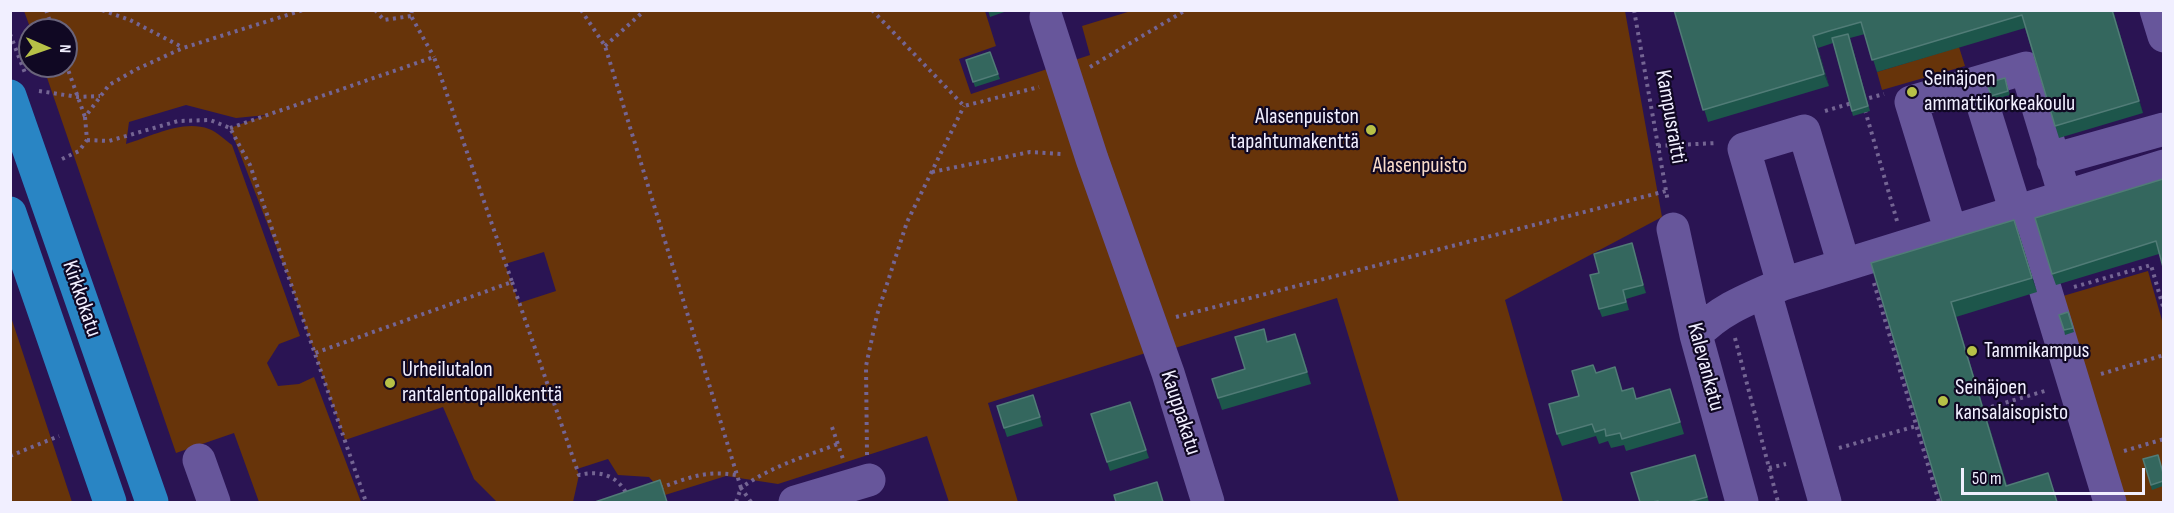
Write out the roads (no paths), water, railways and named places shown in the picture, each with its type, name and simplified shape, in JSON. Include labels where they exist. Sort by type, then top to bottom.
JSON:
[{"type":"main road","name":"Kirkkokatu","points":[[20,91],[152,502]]},
{"type":"main road","name":"Kirkkokatu","points":[[10,213],[110,502]]},
{"type":"street","points":[[2156,10],[2163,36]]},
{"type":"street","name":"Kauppakatu","points":[[1046,17],[1092,159],[1151,324],[1208,502]]},
{"type":"street","points":[[1951,232],[1911,102],[2026,68],[2064,196]]},
{"type":"street","points":[[1976,82],[2016,212],[2025,223],[2110,502]]},
{"type":"street","points":[[2053,160],[2163,129]]},
{"type":"street","points":[[1825,502],[1811,457],[1744,149],[1804,131],[1844,265]]},
{"type":"street","points":[[1696,335],[1709,321],[1726,310],[1774,288],[2163,166]]},
{"type":"street","name":"Kalevankatu","points":[[1673,229],[1696,335],[1742,502]]},
{"type":"street","points":[[199,460],[214,502]]},
{"type":"street","points":[[816,500],[869,480]]},
{"type":"place","name":"Seinäjoen ammattikorkeakoulu","points":[[1912,92]]},
{"type":"place","name":"Alasenpuiston tapahtumakenttä","points":[[1371,130]]},
{"type":"place","name":"Tammikampus","points":[[1972,351]]},
{"type":"place","name":"Urheilutalon rantalentopallokenttä","points":[[390,383]]},
{"type":"place","name":"Seinäjoen kansalaisopisto","points":[[1943,401]]},
{"type":"park label","name":"Alasenpuisto","points":[[1420,166]]}]
